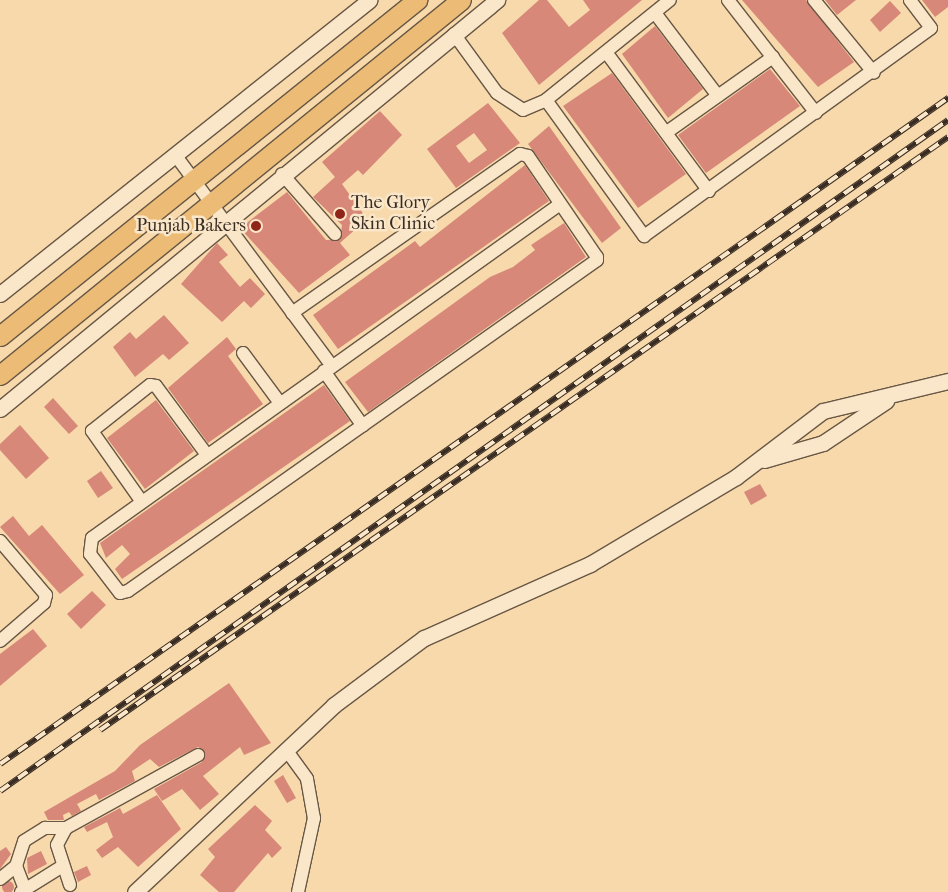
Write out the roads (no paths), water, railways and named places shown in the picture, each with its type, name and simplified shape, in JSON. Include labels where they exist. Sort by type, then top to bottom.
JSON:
[{"type":"main road","points":[[0,336],[417,0]]},
{"type":"main road","points":[[0,375],[210,202],[461,0]]},
{"type":"street","points":[[0,294],[176,156],[369,0]]},
{"type":"street","points":[[0,409],[223,222],[497,0]]},
{"type":"street","points":[[454,34],[497,93],[523,110],[546,100],[670,0]]},
{"type":"street","points":[[728,0],[816,113]]},
{"type":"street","points":[[814,0],[874,73]]},
{"type":"street","points":[[546,100],[644,236],[874,73],[931,28],[910,0]]},
{"type":"street","points":[[655,13],[718,96]]},
{"type":"street","points":[[606,52],[709,191]]},
{"type":"street","points":[[667,132],[774,57]]},
{"type":"street","points":[[292,313],[520,154],[528,156],[560,204],[596,262],[124,594],[90,554],[88,543],[142,502],[560,204]]},
{"type":"street","points":[[176,156],[292,313],[362,426]]},
{"type":"street","points":[[282,174],[335,234]]},
{"type":"street","points":[[243,353],[280,403]]},
{"type":"street","points":[[135,892],[244,786],[287,751],[334,705],[424,638],[590,564],[758,461],[823,411],[890,398],[948,381]]},
{"type":"street","points":[[142,502],[92,431],[150,386],[156,386],[207,456]]},
{"type":"street","points":[[758,461],[823,443],[890,398]]},
{"type":"street","points":[[0,541],[46,595],[44,604],[0,641]]},
{"type":"street","points":[[287,751],[307,778],[314,818],[298,892]]},
{"type":"street","points":[[0,879],[16,866],[24,841],[45,828],[66,828],[198,755]]},
{"type":"street","points":[[66,828],[57,845],[61,867],[70,885]]},
{"type":"street","points":[[16,866],[24,891],[61,867]]},
{"type":"railway","points":[[0,764],[948,98]]},
{"type":"railway","points":[[0,791],[948,120]]},
{"type":"railway","points":[[100,730],[948,137]]},
{"type":"place","name":"The Glory Skin Clinic","points":[[340,214]]},
{"type":"place","name":"Punjab Bakers","points":[[256,226]]}]
